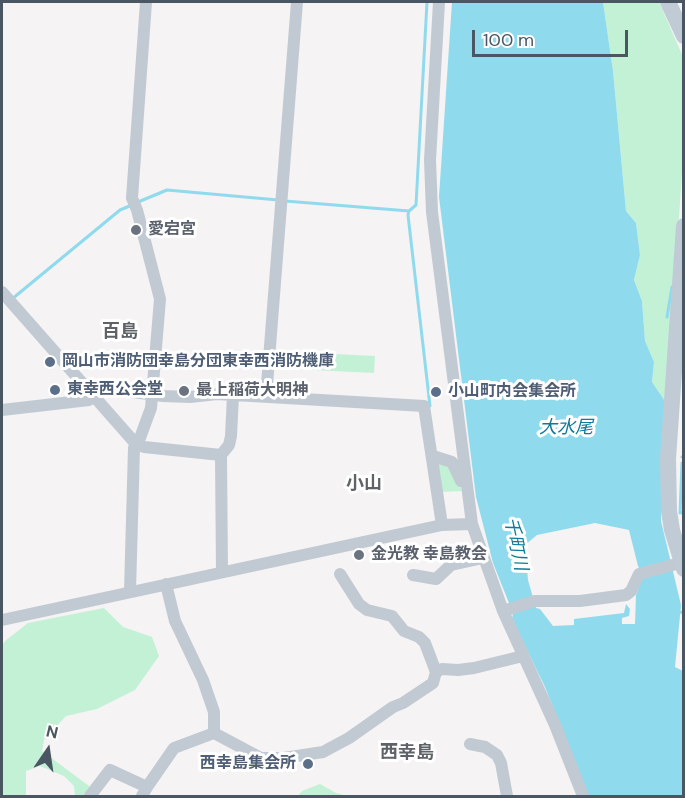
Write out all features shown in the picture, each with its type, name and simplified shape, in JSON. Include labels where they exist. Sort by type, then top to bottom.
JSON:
[{"type":"main road","points":[[668,2],[684,36]]},
{"type":"main road","points":[[680,566],[669,511],[669,459],[684,226]]},
{"type":"street","points":[[130,591],[134,448],[151,408],[160,299],[135,204],[147,2]]},
{"type":"street","points":[[266,397],[297,2]]},
{"type":"street","points":[[439,2],[430,160],[432,212],[472,524],[483,558],[583,796]]},
{"type":"street","points":[[7,298],[144,447],[222,454]]},
{"type":"street","points":[[2,410],[89,400],[110,389],[190,397],[233,395],[424,406],[442,525]]},
{"type":"street","points":[[222,572],[222,454],[229,445],[231,436],[233,395]]},
{"type":"street","points":[[433,456],[448,460],[454,465],[467,493]]},
{"type":"street","points":[[2,620],[442,525],[472,524]]},
{"type":"street","points":[[413,575],[436,579],[451,565],[483,558]]},
{"type":"street","points":[[506,610],[535,601],[580,601],[626,595],[631,591],[639,574],[680,566]]},
{"type":"street","points":[[90,796],[110,770],[145,792],[174,748],[214,733],[261,758],[284,758],[323,752],[349,738],[393,706],[403,703],[433,683],[436,672],[425,643],[419,637],[404,632],[392,616],[367,610],[359,604],[340,574]]},
{"type":"street","points":[[166,584],[175,621],[204,680],[214,712],[214,733]]},
{"type":"street","points":[[436,672],[442,669],[474,668],[523,656]]},
{"type":"street","points":[[470,744],[485,747],[497,755],[501,763],[507,796]]},
{"type":"green space","points":[[603,2],[659,2],[683,57],[683,155],[666,422],[663,400],[652,382],[654,362],[645,341],[642,301],[634,280],[640,255],[636,223],[626,211],[613,71]]},
{"type":"green space","points":[[272,351],[375,356],[374,373],[271,368]]},
{"type":"green space","points":[[437,461],[455,469],[462,491],[441,492]]},
{"type":"green space","points":[[104,608],[123,627],[152,637],[159,656],[135,690],[97,709],[66,716],[44,740],[42,751],[89,786],[96,796],[75,796],[74,786],[64,776],[40,766],[26,771],[26,796],[2,796],[2,646],[28,623]]},
{"type":"green space","points":[[320,784],[347,796],[298,796],[302,791]]},
{"type":"water","name":"大水尾","points":[[452,2],[603,2],[613,71],[626,211],[636,223],[640,255],[634,280],[642,301],[645,341],[654,362],[652,382],[664,400],[666,422],[662,455],[661,521],[681,605],[675,667],[683,671],[683,796],[588,796],[545,687],[512,619],[513,613],[493,563],[476,497],[439,197]],"holes":[[[595,523],[629,530],[643,577],[636,595],[635,624],[622,624],[622,618],[629,616],[630,609],[626,604],[624,613],[574,619],[574,625],[553,626],[540,609],[536,608],[528,580],[525,545],[537,535]]]},
{"type":"waterway","points":[[285,201],[409,211],[416,205],[427,2]]},
{"type":"waterway","points":[[138,202],[167,190],[278,200]]},
{"type":"waterway","points":[[12,299],[120,210],[132,205]]},
{"type":"waterway","points":[[409,211],[430,406]]},
{"type":"waterway","points":[[667,317],[672,287]]},
{"type":"waterway","points":[[684,464],[682,463],[680,513],[684,512]]},
{"type":"waterway","points":[[680,612],[684,613]]},
{"type":"place","name":"愛宕宮","points":[[136,230]]},
{"type":"place","name":"岡山市消防団幸島分団東幸西消防機庫","points":[[50,362]]},
{"type":"place","name":"東幸西公会堂","points":[[55,390]]},
{"type":"place","name":"最上稲荷大明神","points":[[184,391]]},
{"type":"place","name":"小山町内会集会所","points":[[436,392]]},
{"type":"place","name":"金光教 幸島教会","points":[[359,555]]},
{"type":"place","name":"西幸島集会所","points":[[308,764]]},
{"type":"district","name":"百島","points":[[120,332]]},
{"type":"district","name":"小山","points":[[364,484]]},
{"type":"district","name":"西幸島","points":[[407,753]]},
{"type":"water label","name":"千町川","points":[[515,544]]}]
